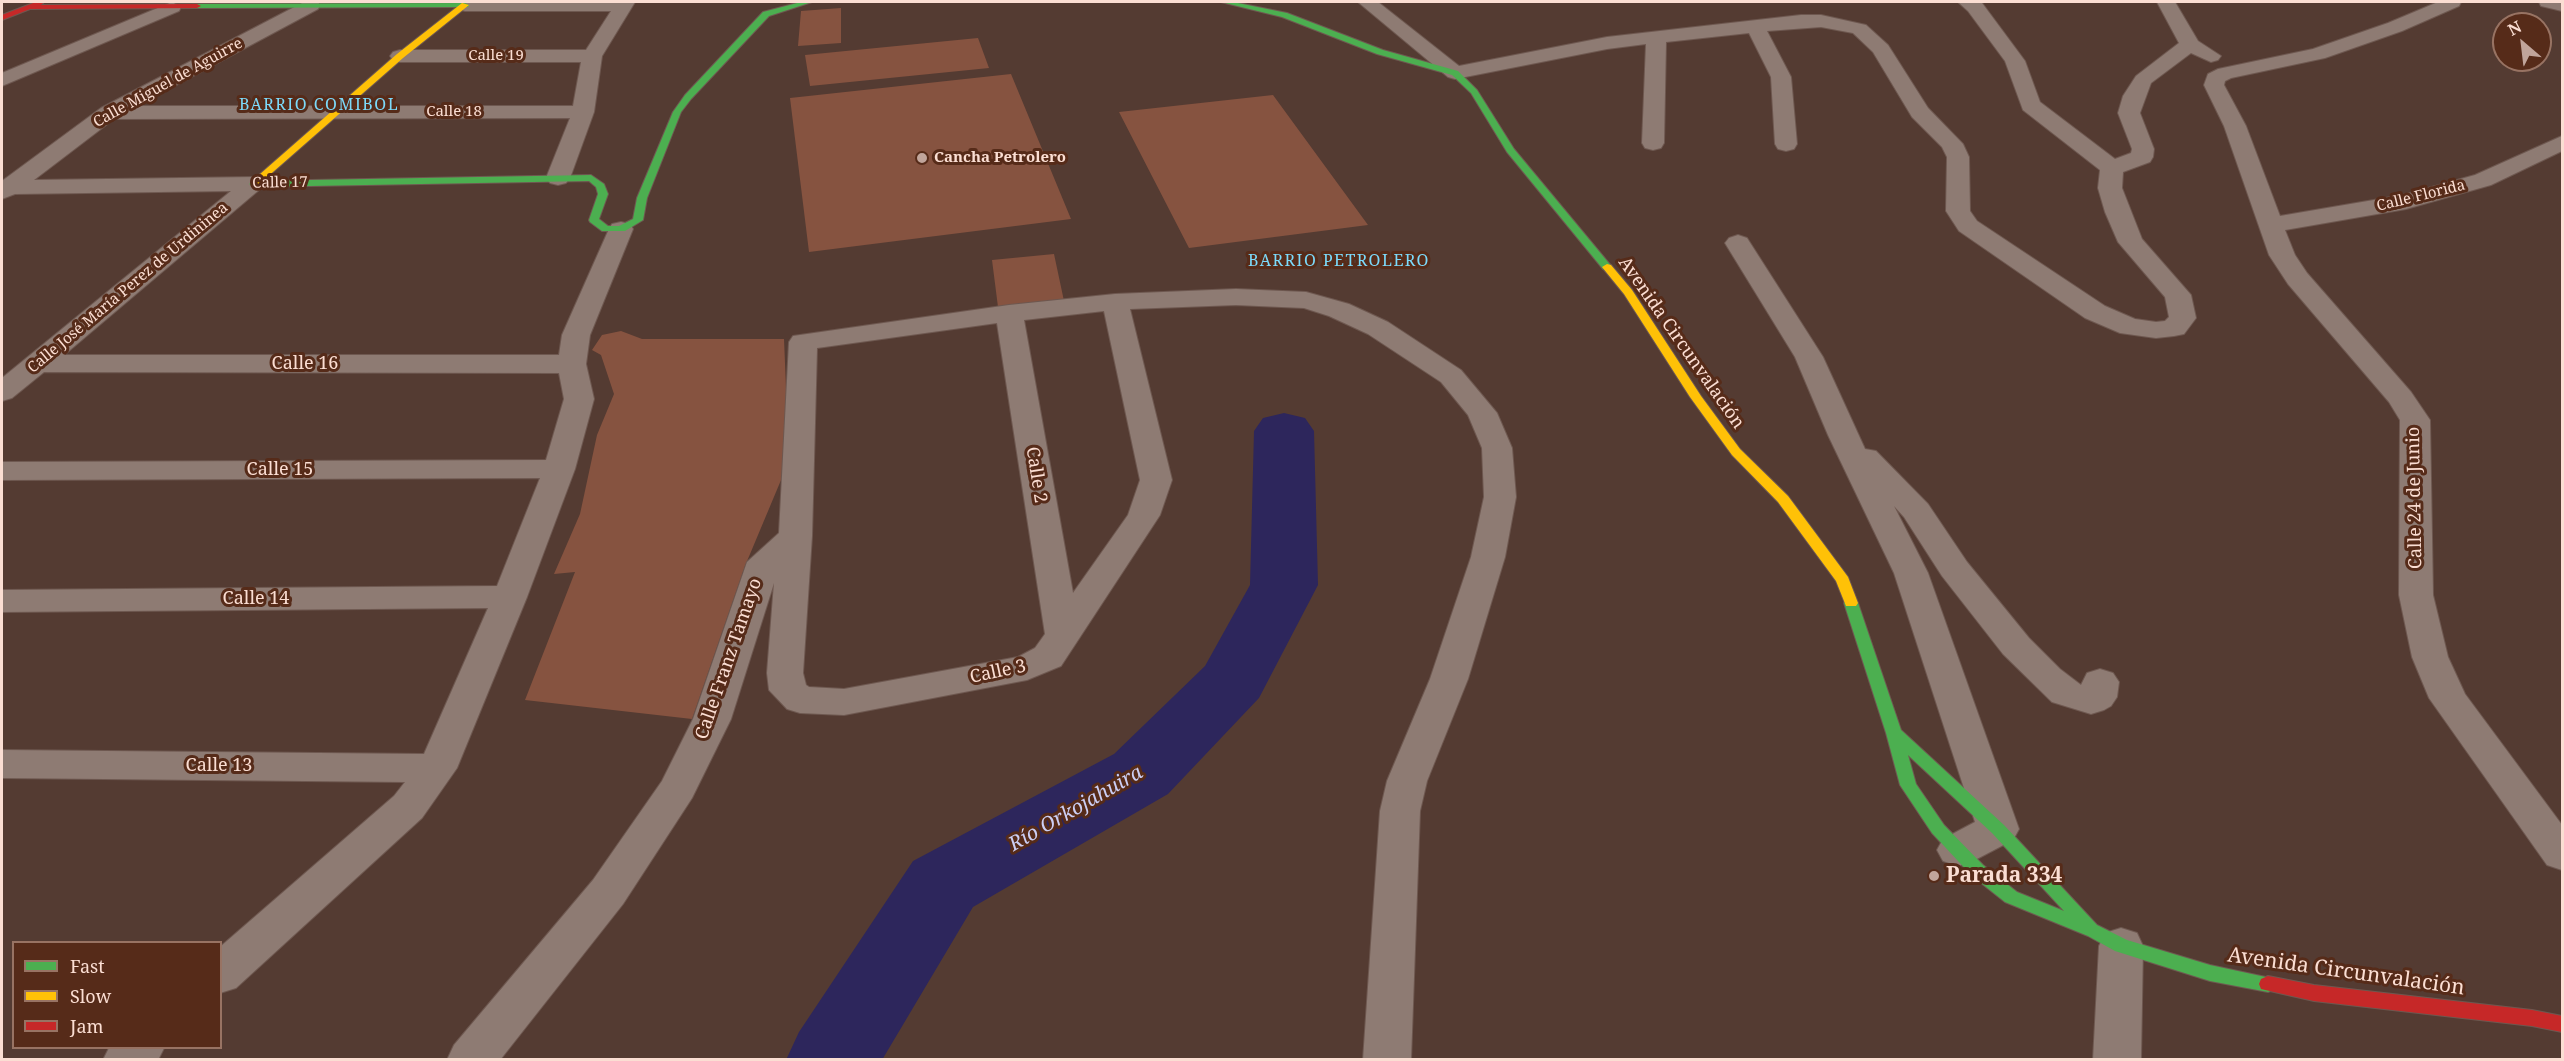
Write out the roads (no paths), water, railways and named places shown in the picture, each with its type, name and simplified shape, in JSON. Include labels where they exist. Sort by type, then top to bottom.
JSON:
[{"type":"main road","points":[[558,178],[591,178],[597,181],[603,194],[594,220],[606,229],[621,229],[638,220],[642,198],[677,112],[688,97],[756,22],[766,15],[808,2]]},
{"type":"main road","points":[[1225,2],[1284,15],[1380,52],[1455,73]]},
{"type":"main road","points":[[2,18],[35,4],[172,7],[270,3],[311,5],[466,3]]},
{"type":"main road","points":[[254,184],[400,56],[466,3]]},
{"type":"main road","name":"Avenida Circunvalación","points":[[1455,73],[1474,92],[1510,150],[1628,292],[1696,398],[1736,452],[1783,499],[1843,580],[1894,734],[1908,785],[1938,829],[2011,897],[2108,939],[2210,973],[2314,993],[2532,1018],[2562,1024]]},
{"type":"main road","name":"Calle 17","points":[[254,184],[558,178]]},
{"type":"main road","name":"Avenida Circunvalación","points":[[1894,734],[1998,829],[2108,939]]},
{"type":"street","points":[[1367,2],[1455,73],[1566,49],[1755,26],[1858,20],[1881,49],[1920,112],[1952,144],[1958,158],[1958,211],[1968,226],[2095,312],[2112,321],[2130,327],[2156,330],[2174,328],[2182,318],[2178,295],[2131,242],[2117,212],[2110,188],[2112,168]]},
{"type":"street","points":[[1967,2],[1975,7],[2014,61],[2031,105],[2092,150],[2112,168]]},
{"type":"street","points":[[2166,2],[2190,45],[2238,69],[2291,61],[2354,43],[2452,2]]},
{"type":"street","points":[[2548,2],[2562,6]]},
{"type":"street","points":[[466,3],[625,4]]},
{"type":"street","points":[[558,178],[583,112],[592,56],[625,4]]},
{"type":"street","name":"Calle Miguel de Aguirre","points":[[4,188],[109,113],[311,5]]},
{"type":"street","points":[[2,80],[172,7]]},
{"type":"street","points":[[1755,26],[1781,77],[1786,144]]},
{"type":"street","points":[[1653,143],[1656,39]]},
{"type":"street","points":[[2112,168],[2142,157],[2143,150],[2129,113],[2134,96],[2143,80],[2164,62],[2190,45]]},
{"type":"street","name":"Calle 19","points":[[400,56],[592,56]]},
{"type":"street","name":"Calle 24 de Junio","points":[[2238,69],[2215,78],[2214,85],[2235,126],[2273,225],[2282,255],[2297,278],[2401,398],[2415,420],[2416,595],[2430,657],[2448,698],[2562,854]]},
{"type":"street","name":"Calle 18","points":[[109,113],[583,112]]},
{"type":"street","name":"Calle Florida","points":[[2273,225],[2406,202],[2483,180],[2562,143]]},
{"type":"street","name":"Calle 17","points":[[4,188],[254,184]]},
{"type":"street","name":"Calle José María Perez de Urdininea","points":[[2,392],[254,184]]},
{"type":"street","points":[[222,973],[408,807],[437,768],[510,597],[559,469],[579,399],[572,364],[576,335],[621,229]]},
{"type":"street","points":[[1738,243],[1809,357],[1843,435],[1911,573],[1998,829],[1958,850]]},
{"type":"street","points":[[795,536],[803,342],[1009,313],[1115,302],[1269,297],[1306,300],[1339,310],[1387,334],[1451,376],[1482,413],[1497,448],[1500,497],[1488,557],[1449,679],[1407,781],[1400,811],[1387,1059]]},
{"type":"street","name":"Calle 3","points":[[795,536],[785,673],[788,690],[800,700],[844,702],[1027,668],[1048,657],[1144,514],[1156,480],[1115,302]]},
{"type":"street","name":"Calle 2","points":[[1009,313],[1063,636]]},
{"type":"street","name":"Calle 16","points":[[37,363],[572,364]]},
{"type":"street","points":[[1843,435],[1917,512],[1954,569],[2016,646],[2047,678],[2065,693],[2091,701],[2098,697],[2100,681]]},
{"type":"street","name":"Calle 15","points":[[2,471],[559,469]]},
{"type":"street","name":"Calle Franz Tamayo","points":[[471,1059],[608,892],[678,788],[712,719],[764,562],[795,536]]},
{"type":"street","name":"Calle 14","points":[[2,601],[510,597]]},
{"type":"street","name":"Calle 13","points":[[2,764],[437,768]]},
{"type":"street","points":[[2108,939],[2117,1059]]},
{"type":"street","points":[[127,1059],[139,1049]]},
{"type":"waterway","name":"Río Orkojahuira","points":[[832,1060],[943,884],[1141,774],[1233,681],[1284,585],[1284,431]]},
{"type":"place","name":"Cancha Petrolero","points":[[922,158]]},
{"type":"place","name":"Parada 334","points":[[1934,876]]},
{"type":"district","name":"BARRIO COMIBOL","points":[[319,105]]},
{"type":"district","name":"BARRIO PETROLERO","points":[[1339,261]]}]
